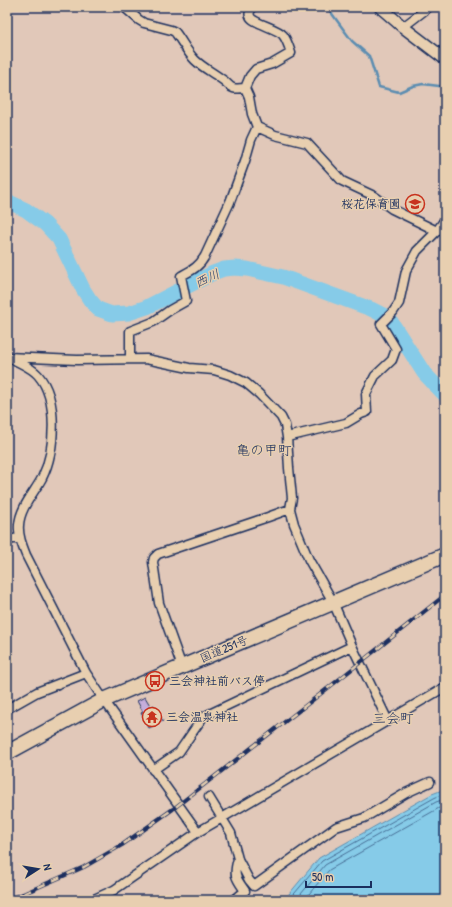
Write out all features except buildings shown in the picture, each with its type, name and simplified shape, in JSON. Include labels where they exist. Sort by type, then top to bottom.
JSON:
[{"type":"highway","name":"国道251号","points":[[7,754],[104,700],[445,555]]},
{"type":"main road","points":[[380,7],[403,27],[445,59]]},
{"type":"street","points":[[124,7],[144,23],[175,32],[194,59],[232,88],[244,88]]},
{"type":"street","points":[[244,88],[250,76],[256,69],[272,64],[291,53],[286,39],[281,33],[252,19],[249,14],[253,7]]},
{"type":"street","points":[[403,27],[429,7]]},
{"type":"street","points":[[130,359],[130,331],[153,322],[186,301],[181,276],[196,268],[201,263],[230,202],[245,162],[251,140],[257,127],[252,114],[249,97],[244,88]]},
{"type":"street","points":[[257,127],[276,135],[307,142],[342,181],[374,196],[392,210],[437,231]]},
{"type":"street","points":[[287,437],[346,423],[367,412],[366,394],[375,376],[392,360],[396,349],[381,324],[394,312],[398,303],[406,271],[417,251],[437,231],[445,219]]},
{"type":"street","points":[[10,358],[77,360],[146,359],[189,368],[214,370],[230,375],[246,383],[259,394],[281,417],[285,425],[292,498],[290,509],[294,524],[309,560],[333,602],[352,646],[388,721]]},
{"type":"street","points":[[10,358],[34,370],[43,382],[48,391],[53,421],[50,453],[46,468],[25,506],[19,525],[20,538],[26,555],[86,673],[198,832]]},
{"type":"street","points":[[182,667],[159,603],[154,562],[155,556],[268,518],[290,509]]},
{"type":"street","points":[[7,540],[20,538]]},
{"type":"street","points":[[153,770],[178,752],[203,717],[352,646]]},
{"type":"street","points":[[7,709],[37,692],[86,673]]},
{"type":"street","points":[[92,900],[114,890],[198,832],[445,687]]},
{"type":"street","points":[[209,797],[232,833],[238,859],[254,886],[336,827],[364,818],[406,793],[430,782]]},
{"type":"street","points":[[234,900],[245,891],[238,882],[235,873],[238,859]]},
{"type":"water","points":[[445,789],[445,900],[284,900],[319,858],[432,794]]},
{"type":"waterway","points":[[327,7],[352,41],[369,56],[379,87],[399,92],[413,86],[423,84],[445,88]]},
{"type":"waterway","name":"西川","points":[[7,201],[26,210],[45,224],[59,239],[83,289],[98,309],[112,314],[129,313],[147,307],[213,273],[224,269],[247,269],[283,277],[371,309],[390,320],[424,373],[445,395]]},
{"type":"railway","points":[[9,900],[84,867],[122,845],[173,809],[445,595]]},
{"type":"place","name":"桜花保育園","points":[[415,204]]},
{"type":"place","name":"三会神社前バス停","points":[[155,681]]},
{"type":"place","name":"三会温泉神社","points":[[152,717]]},
{"type":"district","name":"亀の甲町","points":[[264,450]]},
{"type":"district","name":"三会町","points":[[393,718]]}]
